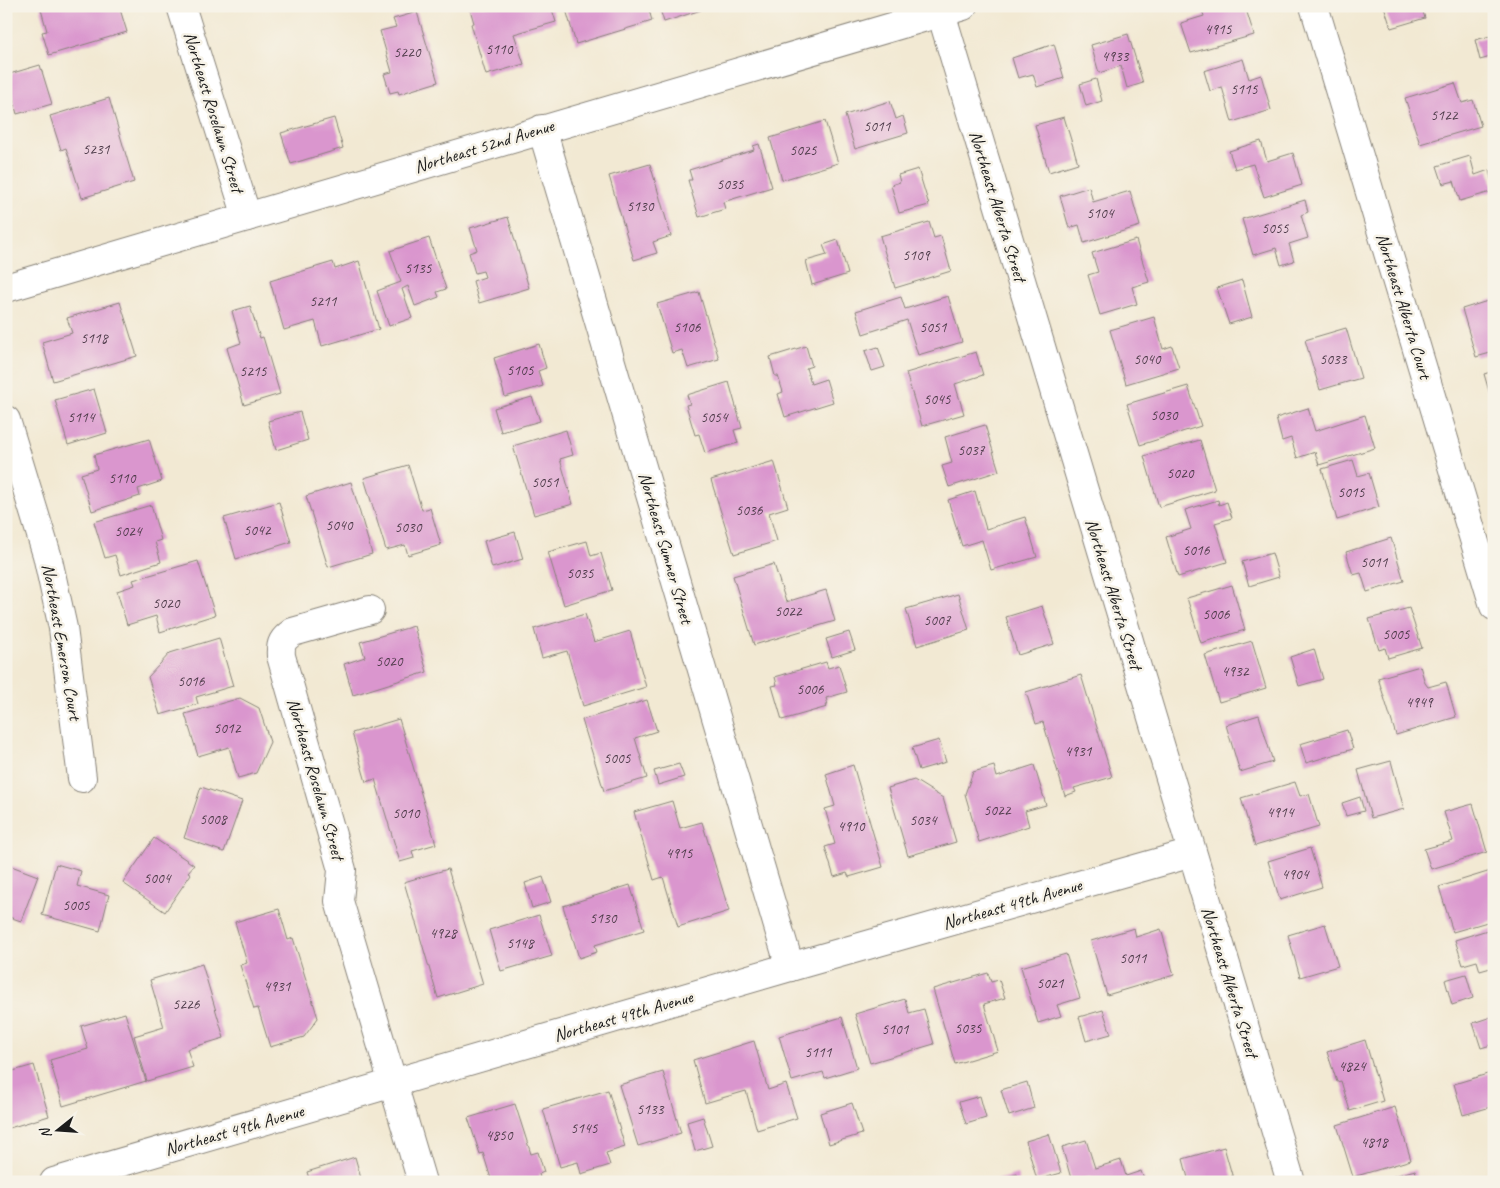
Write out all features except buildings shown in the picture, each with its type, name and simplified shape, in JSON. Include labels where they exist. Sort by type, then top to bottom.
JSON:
[{"type":"street","name":"Northeast Roselawn Street","points":[[182,6],[247,217]]},
{"type":"street","name":"Northeast Alberta Court","points":[[1314,6],[1494,606]]},
{"type":"street","name":"Northeast 52nd Avenue","points":[[6,288],[947,8]]},
{"type":"street","name":"Northeast Alberta Street","points":[[947,8],[1192,853],[1291,1182]]},
{"type":"street","name":"Northeast Sumner Street","points":[[542,129],[790,967]]},
{"type":"street","name":"Northeast Emerson Court","points":[[6,420],[47,555],[63,628],[82,778]]},
{"type":"street","name":"Northeast Roselawn Street","points":[[370,610],[294,632],[284,638],[280,646],[281,656],[342,870],[339,901],[422,1182]]},
{"type":"street","name":"Northeast 49th Avenue","points":[[54,1182],[790,967],[1192,853]]}]
